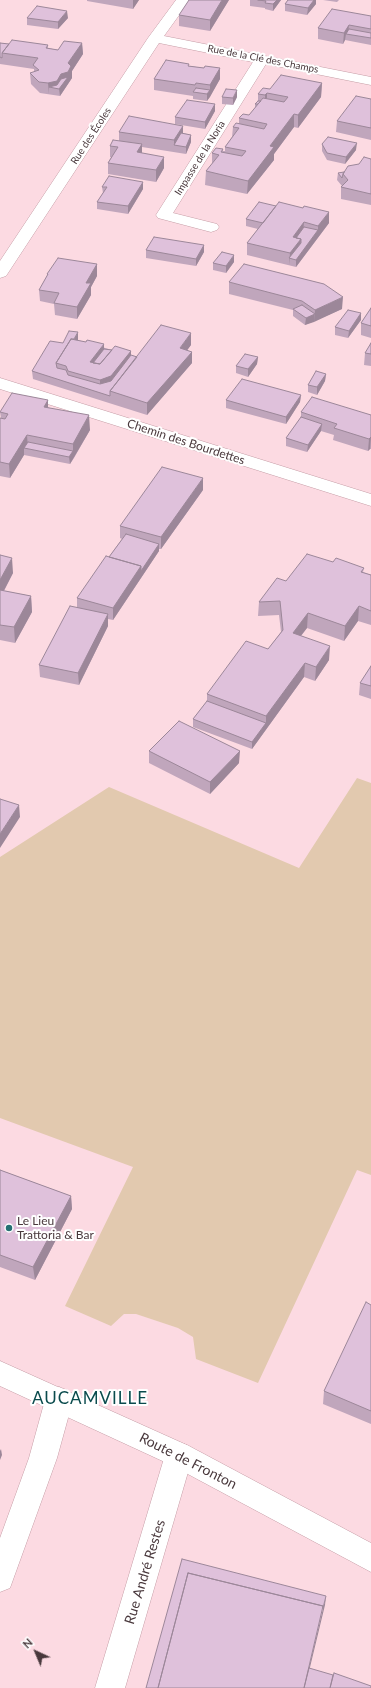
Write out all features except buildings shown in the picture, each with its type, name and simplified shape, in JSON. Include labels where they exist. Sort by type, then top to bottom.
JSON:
[{"type":"street","name":"Rue des Écoles","points":[[0,273],[155,38],[183,0]]},
{"type":"street","name":"Rue de la Clé des Champs","points":[[155,38],[371,81]]},
{"type":"street","name":"Impasse de la Noria","points":[[211,227],[164,215],[262,59]]},
{"type":"street","name":"Chemin des Bourdettes","points":[[0,383],[371,500]]},
{"type":"street","name":"Route de Fronton","points":[[0,1373],[179,1455],[371,1558]]},
{"type":"street","points":[[0,1578],[42,1458],[59,1400]]},
{"type":"street","name":"Rue André Restes","points":[[110,1688],[179,1455]]},
{"type":"shaded area","points":[[357,778],[371,783],[371,1175],[357,1170],[258,1383],[196,1359],[193,1337],[178,1328],[136,1314],[124,1314],[111,1326],[65,1306],[133,1167],[0,1118],[0,857],[109,787],[299,868]]},
{"type":"place","name":"Le Lieu Trattoria & Bar","points":[[9,1228]]},
{"type":"district","name":"AUCAMVILLE","points":[[90,1399]]}]
